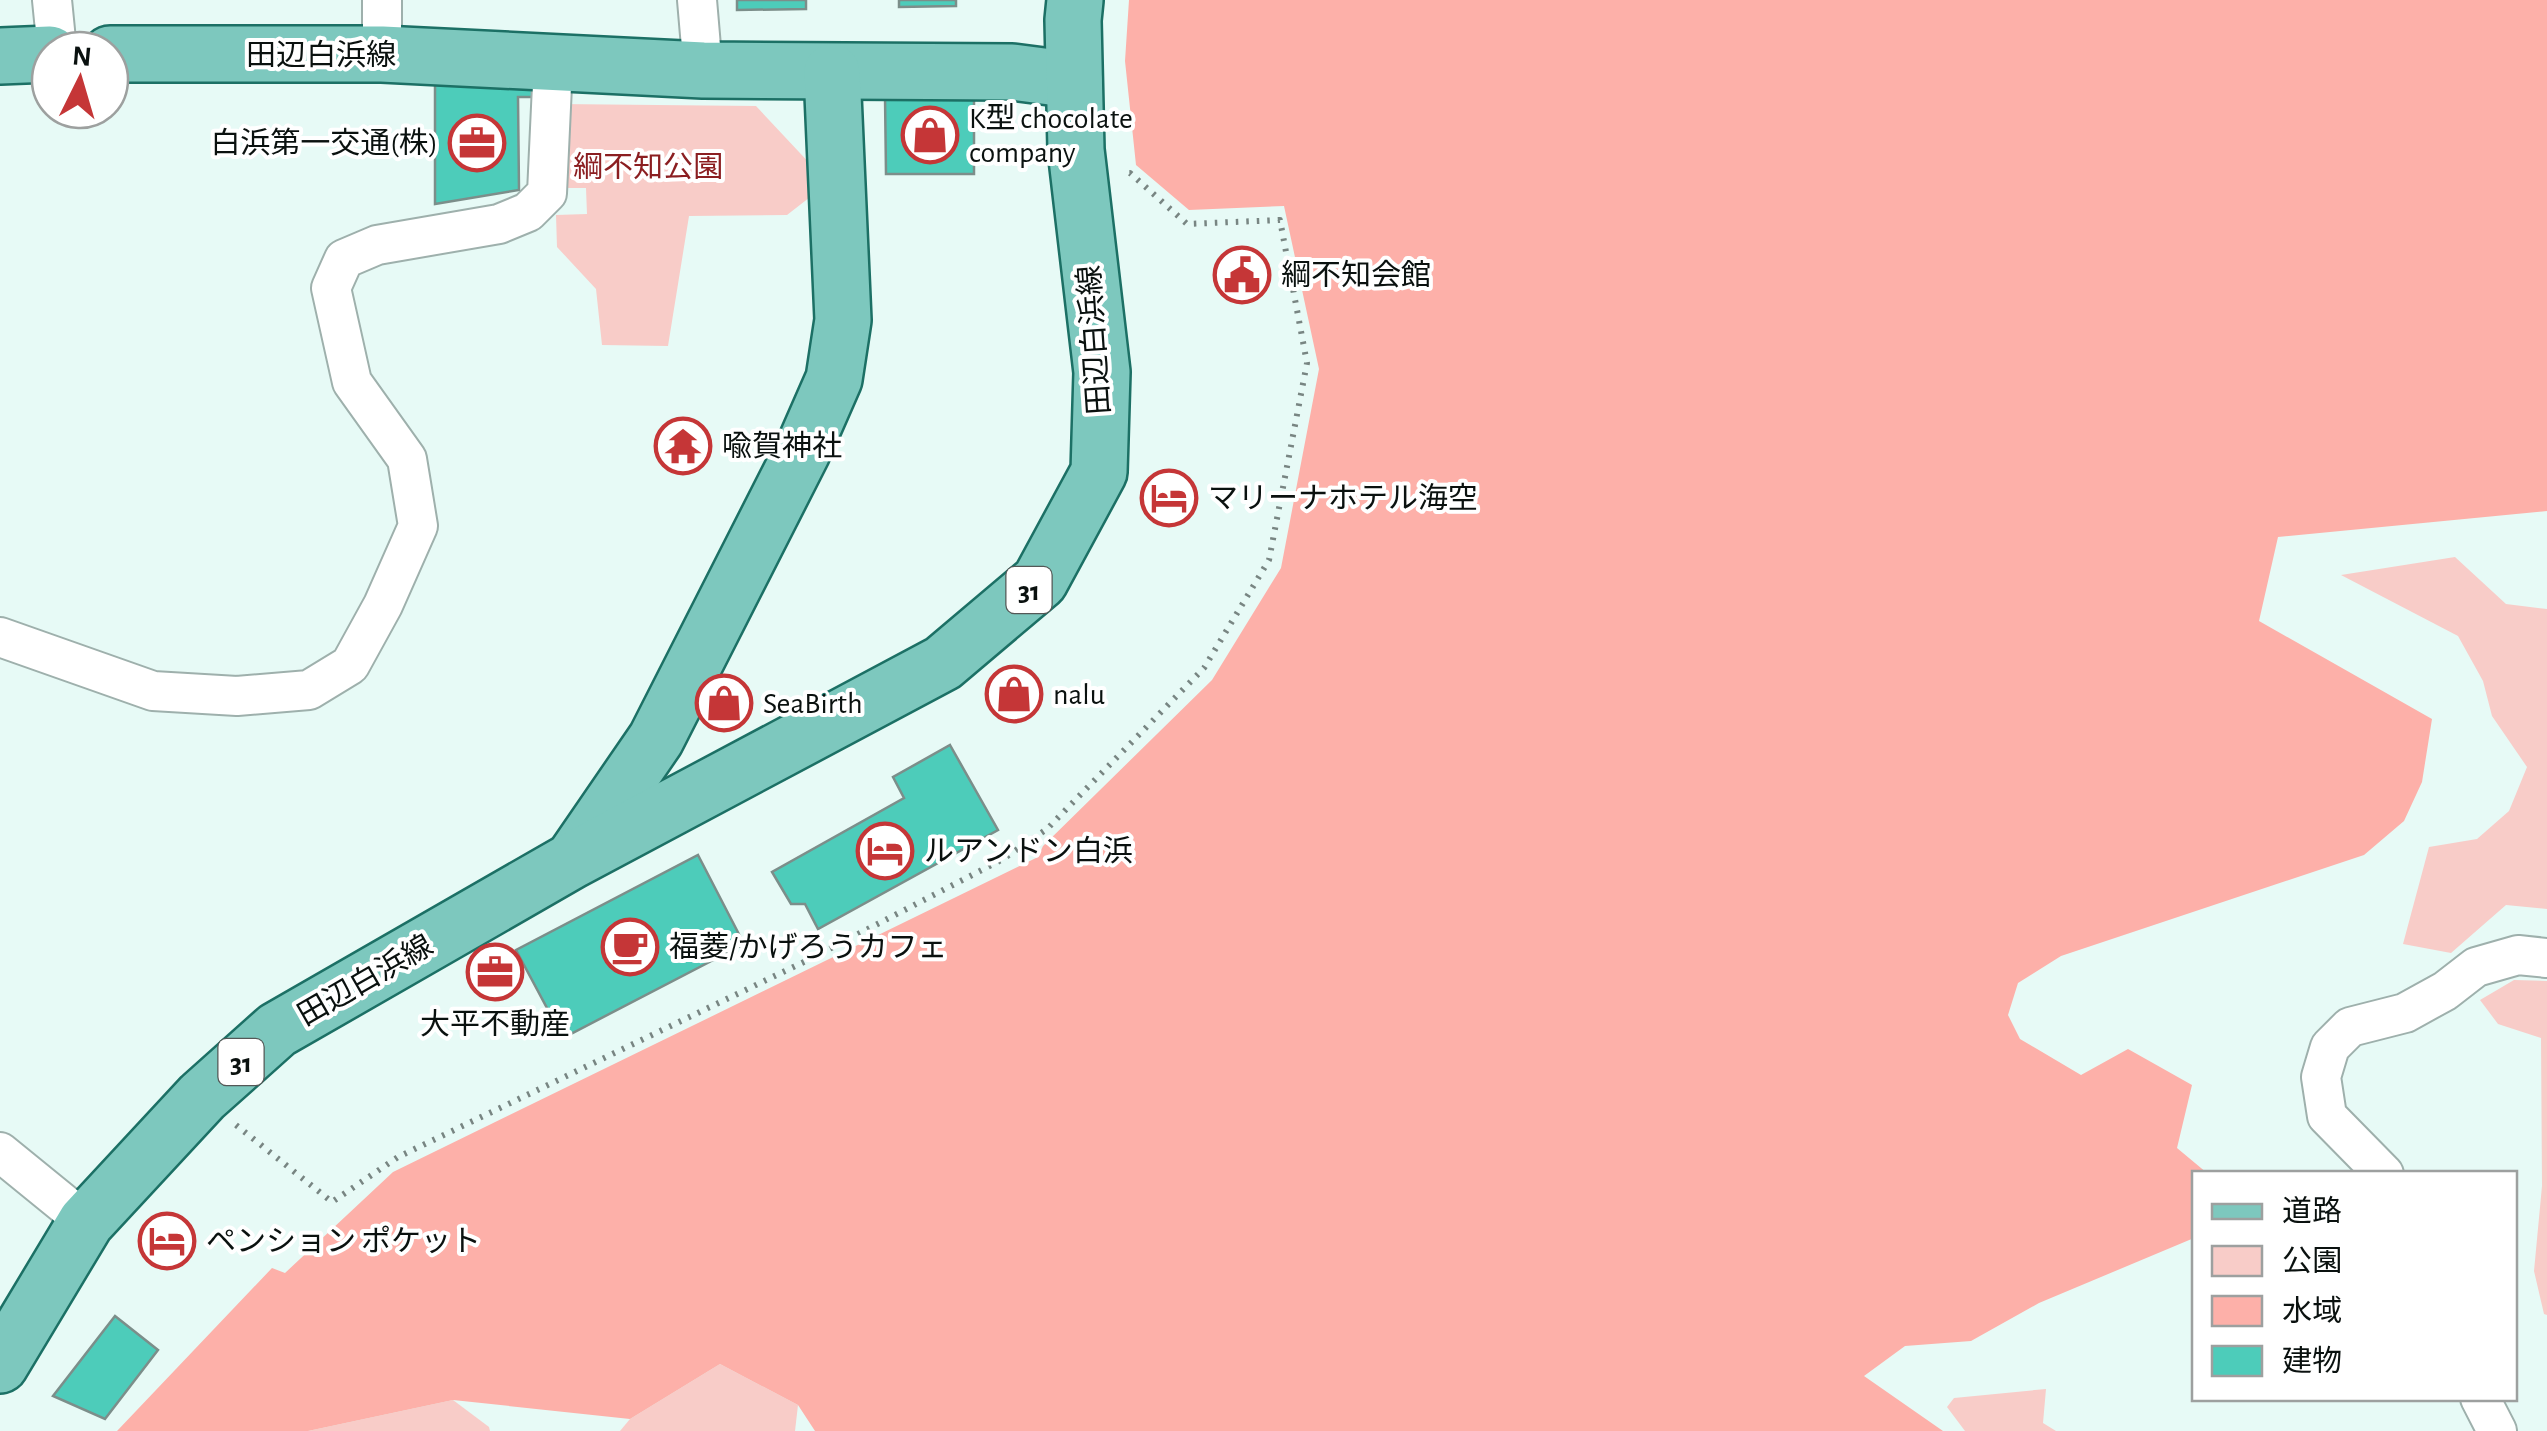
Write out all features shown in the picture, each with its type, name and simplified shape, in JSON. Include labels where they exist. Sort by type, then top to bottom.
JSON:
[{"type":"main road","points":[[1074,80],[1075,0]]},
{"type":"main road","name":"田辺白浜線","points":[[0,1365],[86,1222],[202,1097],[277,1030],[572,860],[943,663],[1040,581],[1099,472],[1102,372],[1079,176],[1074,80],[1012,72],[703,70],[382,54],[130,54]]},
{"type":"main road","points":[[0,56],[30,55]]},
{"type":"main road","name":"田辺白浜線","points":[[572,860],[656,739],[802,452],[834,379],[844,320],[832,72]]},
{"type":"street","points":[[52,0],[55,30]]},
{"type":"street","points":[[382,0],[382,54]]},
{"type":"street","points":[[697,0],[703,70]]},
{"type":"street","points":[[0,637],[153,691],[237,696],[309,690],[350,666],[384,605],[418,526],[407,459],[352,382],[331,288],[344,259],[377,245],[500,224],[528,212],[546,194],[553,64]]},
{"type":"street","points":[[2381,1171],[2326,1116],[2321,1077],[2330,1047],[2350,1027],[2405,1013],[2445,991],[2476,967],[2518,955],[2547,958]]},
{"type":"street","points":[[0,1152],[86,1222]]},
{"type":"street","points":[[2482,1401],[2497,1431]]},
{"type":"path","points":[[202,1097],[332,1202],[398,1157],[810,958],[1003,858],[1047,829],[1204,668],[1269,560],[1307,363],[1280,220],[1187,224],[1130,173],[1079,176]]},
{"type":"green space","name":"綱不知公園","points":[[558,104],[756,106],[814,168],[814,194],[787,215],[689,216],[668,346],[602,345],[596,289],[557,247],[556,215],[587,214],[586,188],[556,188]]},
{"type":"green space","points":[[2455,557],[2506,604],[2547,609],[2547,909],[2506,905],[2451,953],[2403,944],[2429,847],[2477,839],[2509,811],[2527,767],[2492,716],[2483,681],[2458,636],[2341,575]]},
{"type":"green space","points":[[2514,980],[2547,981],[2547,1315],[2534,1271],[2542,1186],[2541,1038],[2498,1024],[2480,1000]]},
{"type":"green space","points":[[720,1364],[798,1405],[795,1431],[620,1431],[630,1419]]},
{"type":"green space","points":[[2046,1389],[2043,1423],[2056,1431],[1965,1431],[1947,1407],[1954,1398]]},
{"type":"green space","points":[[453,1400],[490,1431],[308,1431]]},
{"type":"water","points":[[1129,0],[2547,0],[2547,511],[2278,537],[2259,621],[2432,719],[2422,782],[2404,821],[2364,855],[2061,956],[2018,983],[2008,1015],[2020,1039],[2081,1075],[2128,1049],[2192,1085],[2177,1148],[2205,1171],[2192,1171],[2192,1239],[2039,1303],[1971,1341],[1905,1346],[1864,1376],[1943,1431],[815,1431],[798,1405],[720,1364],[630,1419],[453,1400],[308,1431],[117,1431],[272,1268],[285,1273],[393,1172],[1038,857],[1043,846],[1212,680],[1281,568],[1319,369],[1284,206],[1189,210],[1136,165],[1125,61]]},
{"type":"building","points":[[737,0],[806,0],[806,9],[737,10]]},
{"type":"building","points":[[899,0],[956,0],[956,6],[899,7]]},
{"type":"building","name":"白浜第一交通(株)","points":[[435,74],[537,74],[538,97],[518,97],[519,190],[435,204]]},
{"type":"building","name":"K型 chocolate company","points":[[974,95],[974,174],[886,174],[885,96]]},
{"type":"building","name":"ルアンドン白浜","points":[[950,745],[998,830],[818,929],[805,904],[791,904],[772,872],[904,798],[893,777]]},
{"type":"building","name":"福菱/かげろうカフェ","points":[[698,855],[744,944],[563,1038],[516,950]]},
{"type":"building","points":[[115,1316],[158,1350],[105,1419],[53,1396]]},
{"type":"place","name":"K型 chocolate company","points":[[930,135]]},
{"type":"place","name":"白浜第一交通(株)","points":[[477,143]]},
{"type":"place","name":"綱不知会館","points":[[1242,275]]},
{"type":"place","name":"喩賀神社","points":[[683,446]]},
{"type":"place","name":"マリーナホテル海空","points":[[1169,498]]},
{"type":"place","name":"nalu","points":[[1014,694]]},
{"type":"place","name":"SeaBirth","points":[[724,703]]},
{"type":"place","name":"ルアンドン白浜","points":[[885,851]]},
{"type":"place","name":"福菱/かげろうカフェ","points":[[630,947]]},
{"type":"place","name":"大平不動産","points":[[495,972]]},
{"type":"place","name":"ペンション ポケット","points":[[167,1241]]}]
